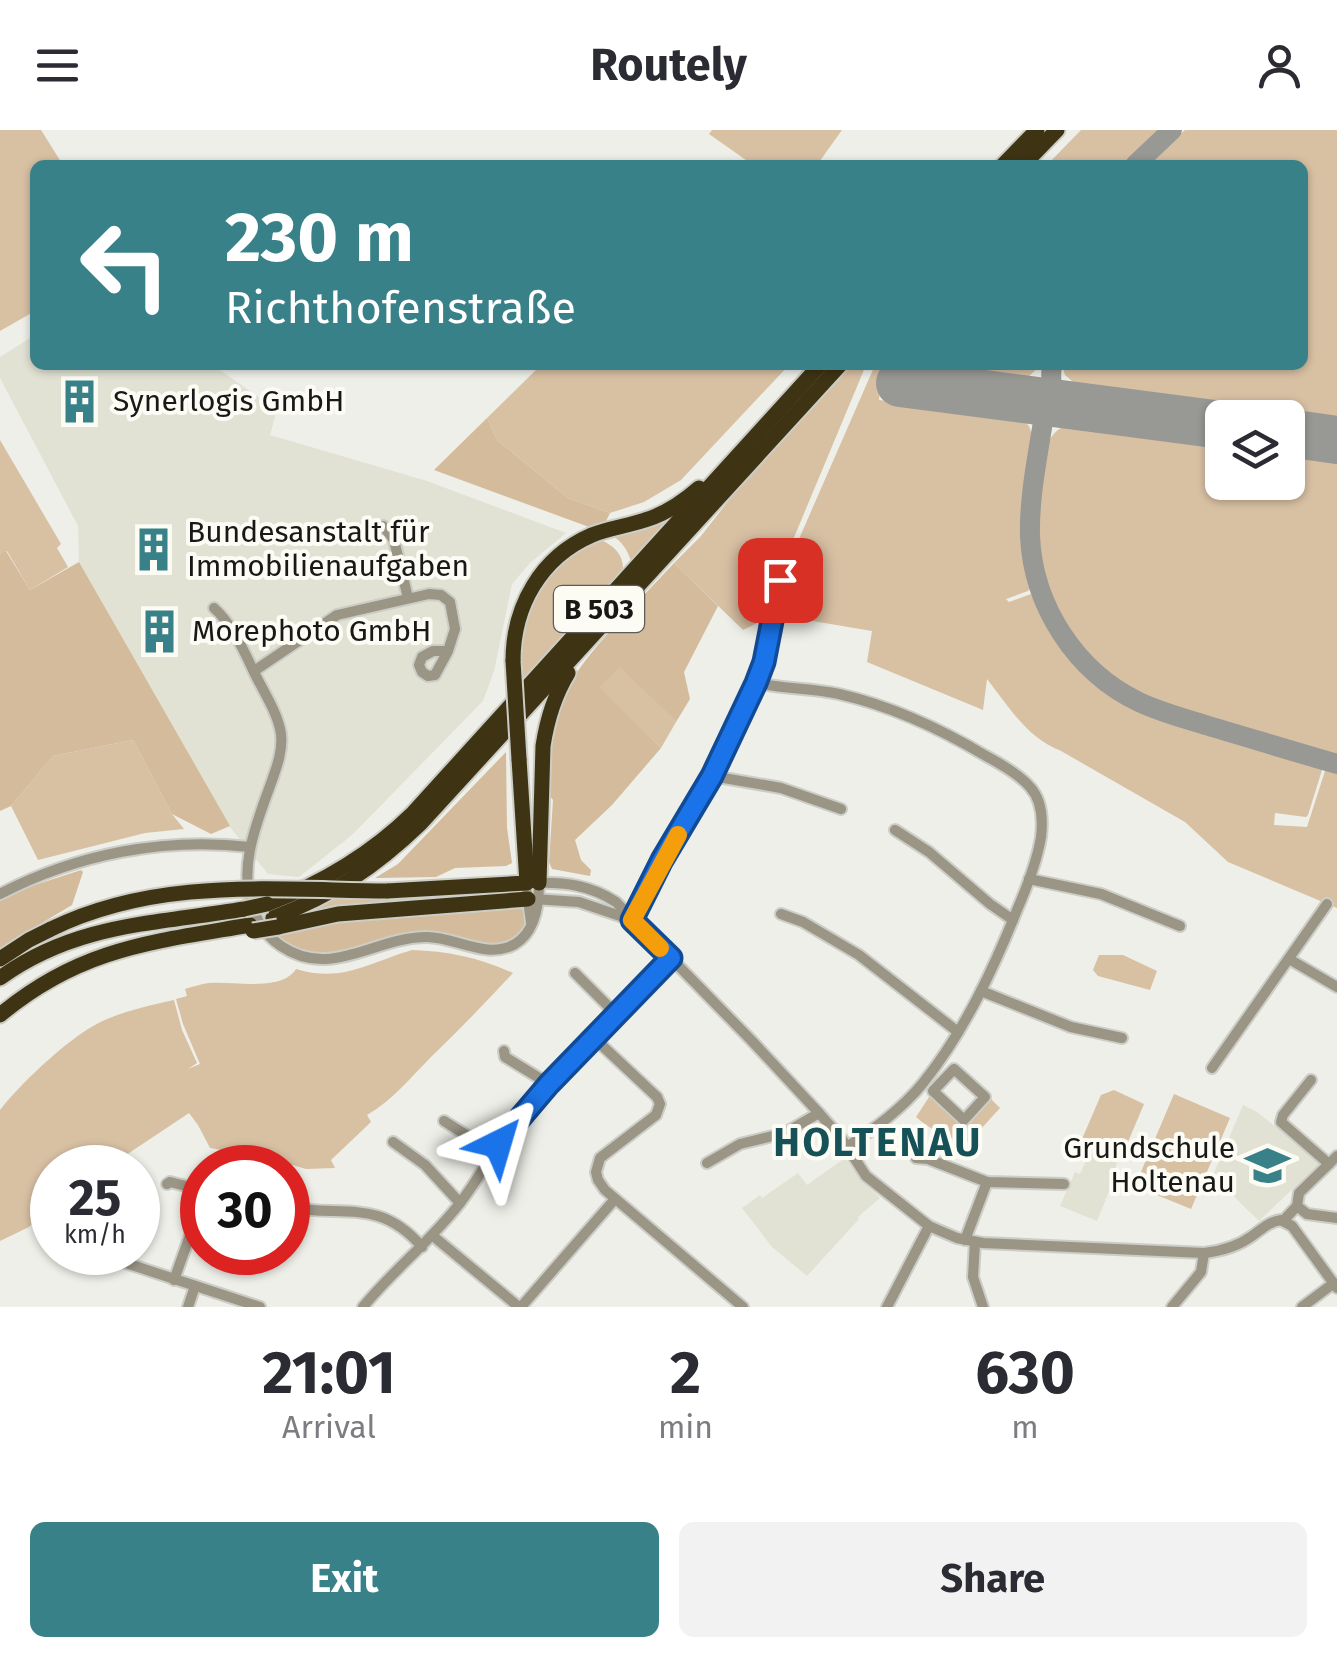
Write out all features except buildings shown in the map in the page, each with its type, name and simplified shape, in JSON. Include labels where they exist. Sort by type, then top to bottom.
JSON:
[{"type":"highway","points":[[1008,160],[1037,130]]},
{"type":"highway","points":[[1028,160],[1057,130]]},
{"type":"highway","name":"B 503","points":[[273,916],[305,888],[344,868],[394,830],[465,758],[815,370]]},
{"type":"highway","name":"B 503","points":[[0,1015],[39,986],[123,948],[273,916],[325,896],[403,841],[835,370]]},
{"type":"highway","points":[[533,891],[513,661],[514,634],[522,608],[534,584],[556,558],[574,545],[678,505],[733,460]]},
{"type":"highway","points":[[533,891],[546,724],[557,692],[596,633]]},
{"type":"highway","points":[[273,916],[338,914],[533,891]]},
{"type":"highway","points":[[0,959],[29,940],[84,914],[119,902],[170,893],[533,891]]},
{"type":"highway","name":"B 503","points":[[0,978],[78,938],[114,928],[249,922]]},
{"type":"street","points":[[384,526],[394,540],[408,598]]},
{"type":"street","points":[[632,920],[712,776],[756,683],[783,568]]},
{"type":"street","points":[[254,671],[337,615],[434,594],[450,602],[455,628],[448,651]]},
{"type":"street","points":[[214,608],[225,618],[254,671],[280,733],[281,748],[250,846],[249,898],[267,934],[297,956],[312,959],[328,960],[410,937],[433,937],[495,950],[522,939],[531,922],[533,891]]},
{"type":"street","points":[[756,683],[837,694],[884,707],[924,724],[967,744],[1016,775],[1032,789],[1040,807],[1041,836],[1029,879],[981,991],[958,1032],[913,1095],[847,1147]]},
{"type":"street","points":[[712,776],[780,788],[841,809]]},
{"type":"street","points":[[895,830],[929,852],[1013,920]]},
{"type":"street","points":[[0,894],[44,874],[110,854],[166,845],[250,846]]},
{"type":"street","points":[[1029,879],[1100,894],[1180,926]]},
{"type":"street","points":[[533,891],[572,884],[616,902],[819,1113],[872,1182],[930,1226],[970,1241],[1204,1253],[1230,1248],[1270,1222],[1283,1220],[1297,1206],[1298,1193],[1333,1160],[1281,1122],[1311,1080]]},
{"type":"street","points":[[533,891],[632,920]]},
{"type":"street","points":[[1212,1068],[1327,904]]},
{"type":"street","points":[[781,914],[803,922],[859,955],[958,1032]]},
{"type":"street","points":[[363,1307],[460,1204],[506,1133],[549,1084],[671,958]]},
{"type":"street","points":[[1289,959],[1337,987]]},
{"type":"street","points":[[575,973],[617,1015]]},
{"type":"street","points":[[981,991],[1070,1027],[1122,1038]]},
{"type":"street","points":[[594,1038],[658,1097],[660,1104],[656,1115],[598,1161],[598,1180],[615,1199],[744,1307]]},
{"type":"street","points":[[504,1051],[505,1057],[549,1084]]},
{"type":"street","points":[[954,1068],[985,1097],[964,1120],[933,1092],[954,1068]]},
{"type":"street","points":[[708,1163],[740,1144],[785,1133],[819,1113]]},
{"type":"street","points":[[444,1121],[493,1152]]},
{"type":"street","points":[[392,1142],[424,1164],[460,1204]]},
{"type":"street","points":[[916,1158],[987,1182],[1064,1184]]},
{"type":"street","points":[[984,1307],[973,1277],[970,1241],[987,1182]]},
{"type":"street","points":[[167,1184],[180,1184]]},
{"type":"street","points":[[433,1236],[520,1307],[615,1199]]},
{"type":"street","points":[[1297,1206],[1307,1214],[1337,1218]]},
{"type":"street","points":[[310,1211],[378,1215],[399,1226],[422,1247]]},
{"type":"street","points":[[1283,1220],[1335,1286],[1302,1307]]},
{"type":"street","points":[[886,1307],[930,1226]]},
{"type":"street","points":[[1172,1307],[1201,1272],[1204,1253]]},
{"type":"street","points":[[174,1280],[180,1263]]},
{"type":"street","points":[[159,1275],[260,1307]]},
{"type":"street","points":[[188,1307],[195,1286]]},
{"type":"shaded area","points":[[0,130],[41,130],[60,160],[30,160],[30,314],[0,331]]},
{"type":"shaded area","points":[[712,130],[842,130],[821,160],[746,160],[709,134]]},
{"type":"shaded area","points":[[1081,130],[1158,130],[1129,160],[1052,160]]},
{"type":"shaded area","points":[[1185,130],[1337,130],[1337,420],[1305,416],[1305,400],[1205,400],[1205,403],[1079,387],[1065,375],[1064,370],[1308,370],[1308,160],[1152,160]]},
{"type":"shaded area","points":[[30,338],[30,370],[220,370],[277,410],[270,435],[427,481],[566,533],[512,584],[494,671],[483,701],[352,835],[299,877],[268,874],[229,826],[79,562],[78,526],[0,378],[0,357]]},
{"type":"shaded area","points":[[536,370],[784,370],[681,480],[644,502],[610,513],[568,498],[497,440],[487,418]]},
{"type":"shaded area","points":[[845,370],[864,370],[780,571],[768,625],[757,623],[743,630],[674,563]]},
{"type":"shaded area","points":[[873,370],[882,370],[879,400],[1021,418],[1034,440],[1024,521],[1032,586],[1006,599],[1009,602],[1035,595],[1058,641],[1081,668],[1115,696],[1144,711],[1320,767],[1308,815],[1275,813],[1274,825],[1307,827],[1325,771],[1337,772],[1337,908],[1228,862],[1185,822],[1038,738],[987,679],[983,710],[867,662],[872,631],[777,615],[785,571]]},
{"type":"shaded area","points":[[957,370],[1036,370],[1026,379]]},
{"type":"shaded area","points":[[487,418],[497,440],[568,498],[610,513],[606,521],[589,527],[434,470]]},
{"type":"shaded area","points":[[1067,425],[1205,443],[1205,500],[1305,500],[1305,456],[1337,460],[1337,756],[1153,700],[1109,674],[1088,655],[1057,609],[1041,557],[1044,456],[1058,430]]},
{"type":"shaded area","points":[[0,440],[61,544],[57,548],[68,567],[30,590],[7,551],[0,554]]},
{"type":"shaded area","points":[[698,495],[633,566],[625,548],[610,534]]},
{"type":"shaded area","points":[[601,540],[617,551],[623,569],[526,681],[520,680],[518,631],[551,568],[587,543]]},
{"type":"shaded area","points":[[6,551],[30,590],[79,562],[230,826],[211,834],[172,814],[133,740],[53,756],[11,806],[0,811],[0,554]]},
{"type":"shaded area","points":[[674,563],[718,606],[684,672],[690,699],[676,722],[620,667],[599,687],[661,748],[612,805],[575,840],[581,860],[591,870],[590,876],[552,869],[550,756],[555,717],[562,698],[606,636]]},
{"type":"shaded area","points":[[620,666],[676,722],[661,748],[598,687]]},
{"type":"shaded area","points":[[133,740],[184,829],[145,833],[38,860],[11,806],[53,756]]},
{"type":"shaded area","points":[[506,752],[507,828],[512,863],[455,868],[436,877],[375,878],[398,864]]},
{"type":"shaded area","points":[[81,870],[72,905],[0,948],[0,901]]},
{"type":"shaded area","points":[[521,889],[521,893],[295,917],[332,896]]},
{"type":"shaded area","points":[[528,899],[529,929],[504,948],[433,937],[312,959],[267,933],[278,927]]},
{"type":"shaded area","points":[[412,950],[464,956],[513,973],[401,1088],[367,1115],[371,1122],[331,1160],[335,1168],[310,1169],[310,1145],[208,1145],[189,1113],[141,1145],[30,1145],[30,1226],[0,1241],[0,1110],[64,1046],[115,1016],[174,1000],[197,1063],[188,1069],[200,1064],[176,999],[187,996],[185,989],[209,983],[269,983],[280,981],[296,969],[327,974]]},
{"type":"shaded area","points":[[1099,955],[1123,955],[1157,971],[1150,990],[1098,976],[1093,970]]},
{"type":"shaded area","points":[[1114,1090],[1144,1104],[1122,1156],[1082,1139],[1101,1095]]},
{"type":"shaded area","points":[[933,1091],[964,1120],[987,1095],[1000,1108],[969,1142],[955,1140],[916,1117]]},
{"type":"shaded area","points":[[1174,1094],[1230,1118],[1191,1209],[1135,1186]]},
{"type":"shaded area","name":"Grundschule Holtenau","points":[[1243,1105],[1321,1162],[1259,1221],[1221,1184],[1211,1180]]},
{"type":"shaded area","points":[[1092,1148],[1117,1161],[1097,1221],[1060,1206],[1075,1172],[1080,1174]]},
{"type":"shaded area","points":[[845,1158],[880,1198],[858,1217],[807,1276],[772,1247],[742,1208],[798,1173],[807,1185]]},
{"type":"taxiway","points":[[1140,160],[1172,130]]},
{"type":"taxiway","points":[[1052,370],[1056,392],[1082,405]]},
{"type":"taxiway","points":[[1099,409],[1068,408],[1048,416],[1043,422],[1038,450],[1030,522],[1033,562],[1039,587],[1062,634],[1096,673],[1139,702],[1337,764]]},
{"type":"runway","points":[[900,383],[1205,423]]},
{"type":"runway","points":[[1305,435],[1337,440]]},
{"type":"slow traffic","points":[[660,948],[632,920],[678,835]]},
{"type":"place","name":"Synerlogis GmbH","points":[[80,401]]},
{"type":"place","name":"Bundesanstalt für Immobilienaufgaben","points":[[154,549]]},
{"type":"place","name":"Morephoto GmbH","points":[[159,631]]},
{"type":"place","name":"Grundschule Holtenau","points":[[1268,1165]]},
{"type":"district","name":"HOLTENAU","points":[[878,1143]]},
{"type":"route","points":[[498,1144],[549,1084],[671,958],[632,920],[712,776],[756,683],[764,662],[780,580]]}]
